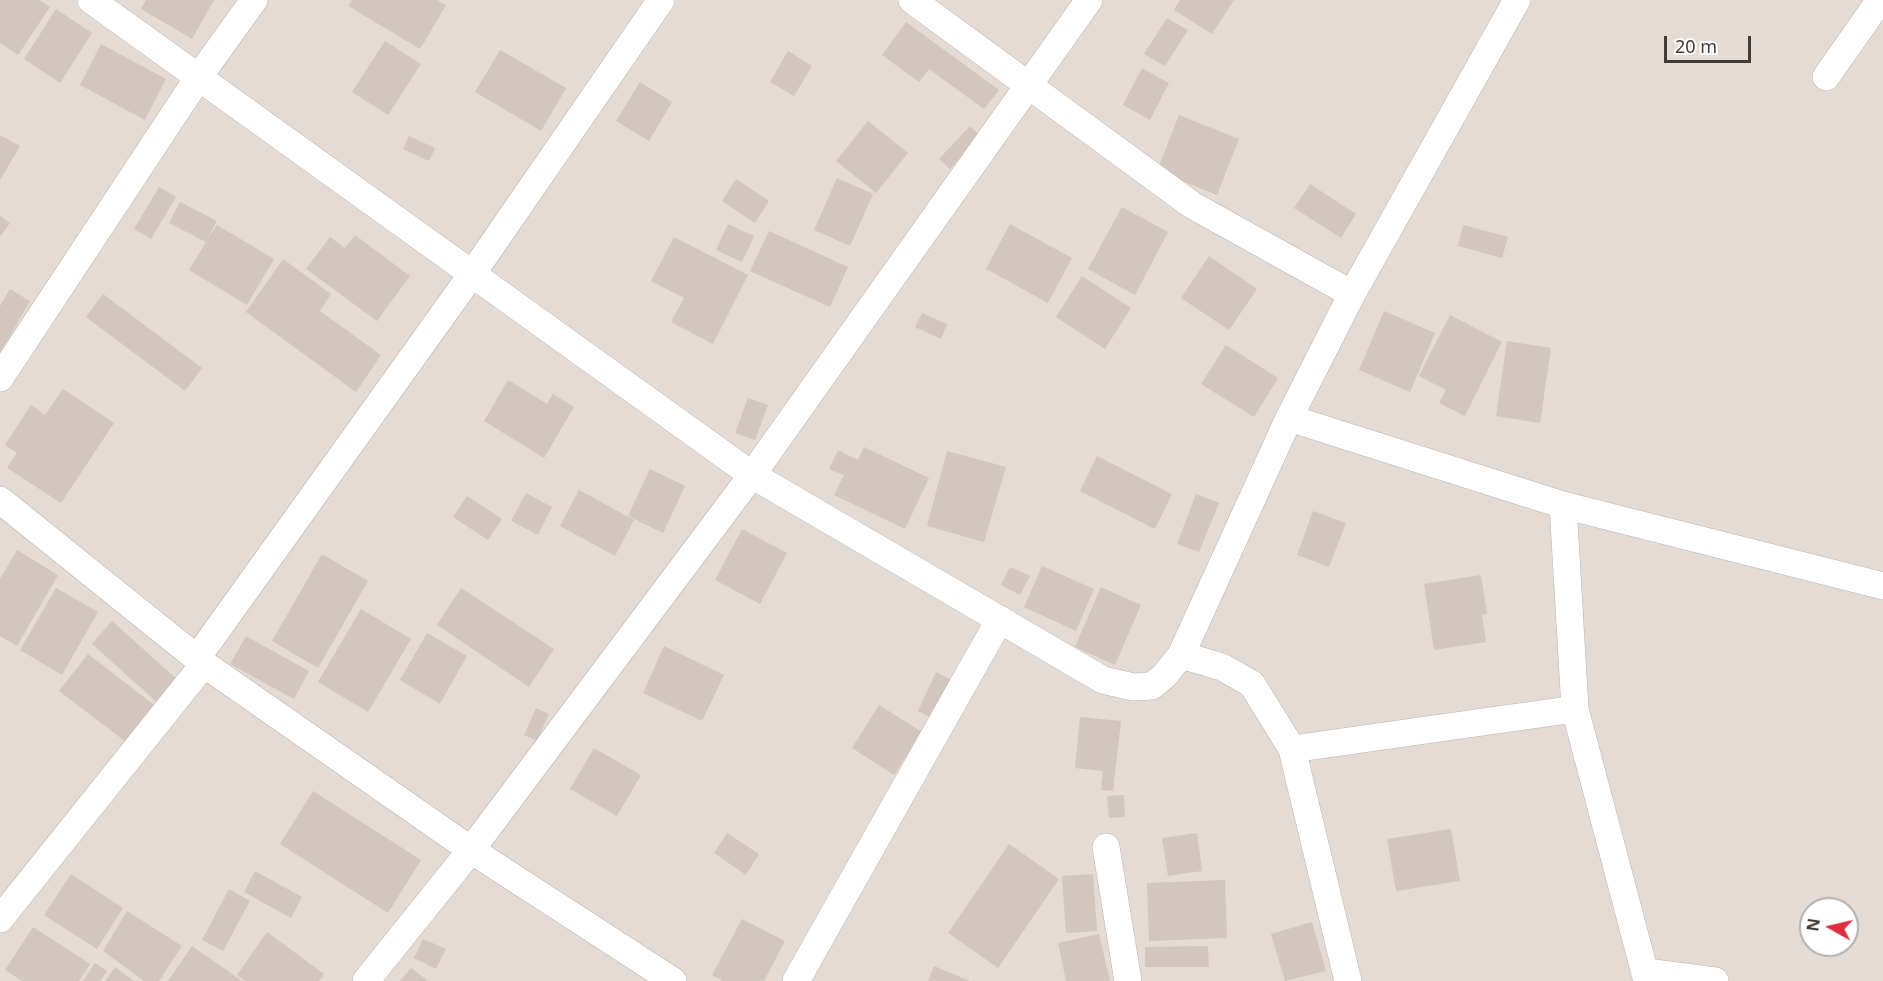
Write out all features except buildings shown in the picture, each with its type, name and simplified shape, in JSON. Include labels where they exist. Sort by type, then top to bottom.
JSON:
[{"type":"street","points":[[90,0],[752,475],[1103,680],[1133,687],[1152,686],[1165,675],[1181,655],[1289,418],[1352,294],[1517,0]]},
{"type":"street","points":[[0,378],[198,78],[254,0]]},
{"type":"street","points":[[0,919],[200,661],[661,0]]},
{"type":"street","points":[[912,0],[1192,205],[1352,294]]},
{"type":"street","points":[[366,981],[471,850],[752,475],[1089,0]]},
{"type":"street","points":[[1826,77],[1880,0]]},
{"type":"street","points":[[1289,418],[1563,505],[1883,586]]},
{"type":"street","points":[[0,500],[200,661],[471,850],[673,981]]},
{"type":"street","points":[[1563,505],[1575,708],[1647,976],[1715,981]]},
{"type":"street","points":[[796,981],[1000,619]]},
{"type":"street","points":[[1181,655],[1222,667],[1252,684],[1292,749],[1348,981]]},
{"type":"street","points":[[1292,749],[1575,708]]},
{"type":"street","points":[[1106,847],[1128,981]]},
{"type":"shaded area","points":[[0,0],[1883,0],[1883,981],[0,981]]}]
